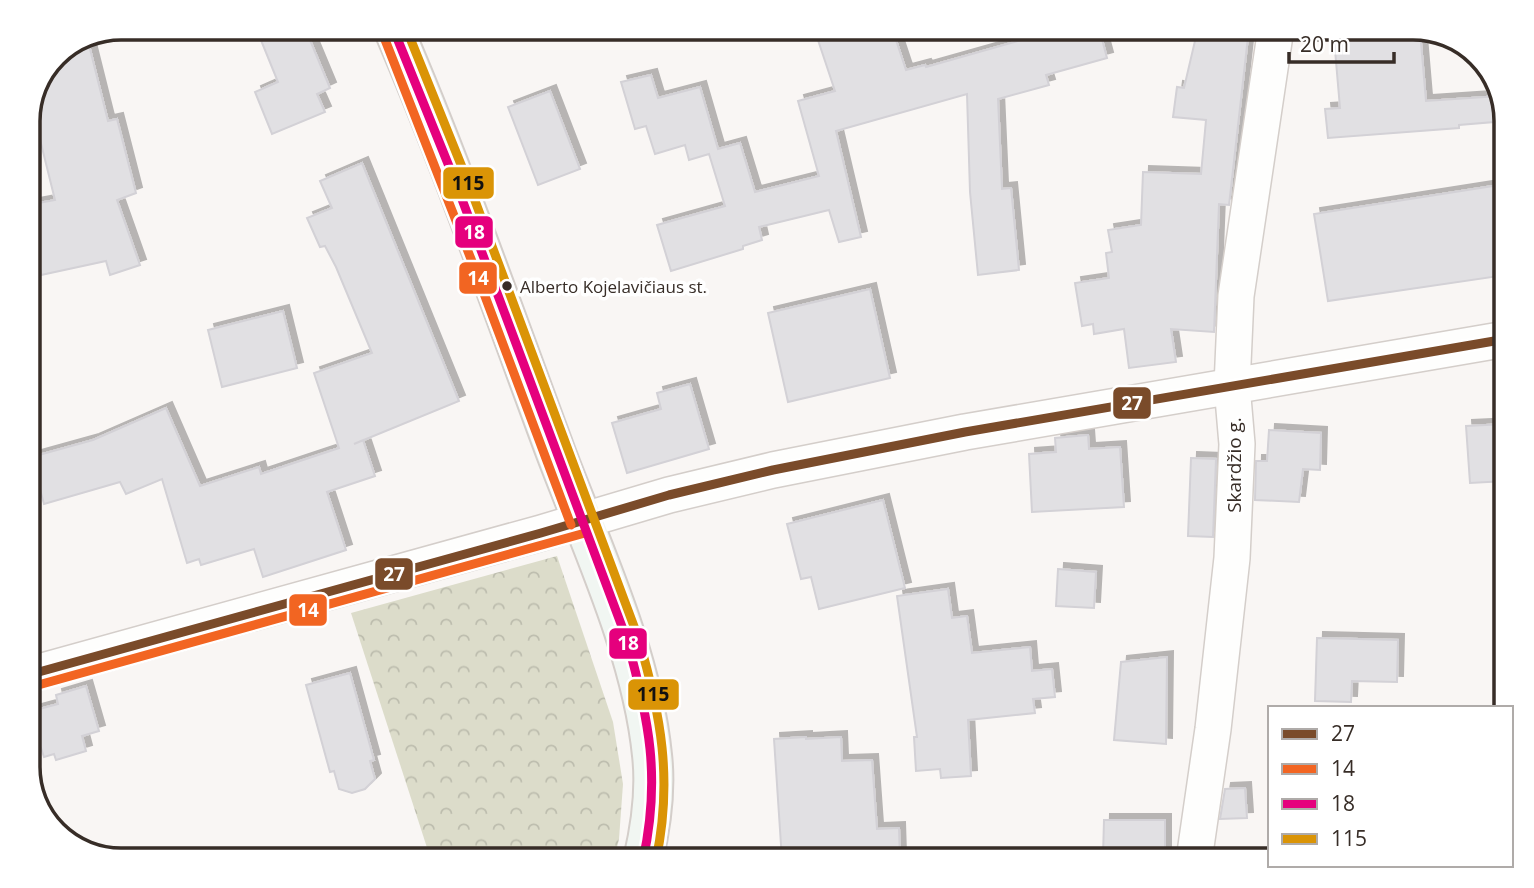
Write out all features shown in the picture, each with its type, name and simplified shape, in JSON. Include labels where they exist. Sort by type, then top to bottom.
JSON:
[{"type":"main road","points":[[398,40],[614,604],[640,691],[652,755],[653,798],[646,848]]},
{"type":"street","name":"Skardžio g.","points":[[1196,848],[1213,729],[1232,558],[1237,444],[1232,386],[1236,296],[1274,40]]},
{"type":"street","points":[[40,672],[670,495],[773,470],[965,432],[1494,341]]},
{"type":"green space","points":[[557,556],[613,722],[623,784],[617,848],[427,848],[351,613]]},
{"type":"building","points":[[261,40],[310,40],[330,88],[317,94],[325,112],[272,134],[255,92],[278,82]]},
{"type":"building","points":[[818,40],[896,40],[906,70],[925,65],[926,67],[1022,40],[1102,40],[1107,58],[1046,75],[1049,85],[998,99],[1002,189],[1011,188],[1019,270],[978,275],[970,192],[967,94],[836,131],[861,237],[839,242],[829,210],[759,227],[762,240],[743,246],[743,249],[671,271],[657,225],[725,206],[709,154],[689,160],[685,145],[655,154],[646,126],[635,129],[621,82],[651,75],[658,98],[700,87],[718,149],[740,143],[755,192],[819,176],[798,101],[835,91]]},
{"type":"building","points":[[1195,40],[1248,40],[1229,205],[1219,204],[1214,332],[1171,329],[1176,362],[1129,368],[1124,329],[1094,334],[1093,324],[1082,326],[1075,283],[1109,278],[1106,253],[1112,252],[1108,230],[1141,225],[1143,172],[1201,174],[1206,120],[1173,117],[1177,87],[1184,88]]},
{"type":"building","points":[[1334,40],[1421,41],[1426,101],[1490,97],[1494,122],[1459,125],[1459,128],[1328,138],[1325,109],[1340,108]]},
{"type":"building","points":[[89,46],[108,121],[117,119],[136,193],[117,200],[140,265],[110,275],[106,261],[41,275],[40,203],[55,200],[40,139],[42,105],[54,76],[64,64]]},
{"type":"building","points":[[550,91],[580,169],[538,185],[508,107]]},
{"type":"building","points":[[362,163],[459,401],[363,440],[375,476],[327,492],[346,550],[263,577],[254,549],[201,565],[199,559],[187,563],[162,479],[126,494],[120,482],[44,504],[40,489],[40,455],[93,440],[166,408],[200,486],[259,467],[261,474],[339,448],[314,373],[372,353],[336,267],[325,246],[320,247],[307,218],[332,208],[320,181]]},
{"type":"building","points":[[1494,186],[1494,277],[1328,301],[1314,214]]},
{"type":"building","points":[[870,289],[890,378],[788,402],[768,313]]},
{"type":"building","points":[[283,311],[297,368],[222,387],[208,330]]},
{"type":"building","points":[[690,384],[709,449],[627,473],[612,423],[661,409],[657,393]]},
{"type":"building","points":[[1494,425],[1494,482],[1470,483],[1466,426]]},
{"type":"building","points":[[1269,430],[1321,433],[1320,470],[1303,469],[1299,502],[1255,500],[1256,461],[1267,461]]},
{"type":"building","points":[[1088,435],[1089,449],[1120,447],[1124,507],[1032,512],[1029,454],[1056,452],[1055,438]]},
{"type":"building","points":[[1191,458],[1216,459],[1213,537],[1188,536]]},
{"type":"building","points":[[883,500],[905,588],[819,609],[811,577],[801,579],[787,524]]},
{"type":"building","points":[[1058,569],[1096,572],[1094,608],[1056,606]]},
{"type":"building","points":[[948,589],[952,618],[967,616],[972,653],[1030,647],[1032,671],[1052,669],[1055,697],[1033,699],[1035,713],[968,720],[971,776],[941,778],[940,769],[916,771],[914,737],[917,737],[897,596]]},
{"type":"building","points":[[1317,638],[1398,640],[1397,682],[1352,681],[1351,702],[1315,701]]},
{"type":"building","points":[[1167,657],[1166,744],[1114,740],[1121,662]]},
{"type":"building","points":[[350,673],[374,760],[370,761],[375,779],[365,789],[352,793],[339,789],[334,771],[330,772],[306,685]]},
{"type":"building","points":[[86,686],[99,731],[82,736],[86,751],[56,760],[54,754],[44,757],[40,748],[40,709],[58,704],[56,695]]},
{"type":"building","points":[[841,737],[842,761],[872,760],[877,829],[899,828],[900,848],[781,848],[774,739]]},
{"type":"building","points":[[1245,788],[1247,818],[1220,819],[1225,789]]},
{"type":"building","points":[[1104,820],[1165,820],[1165,848],[1103,848]]},
{"type":"transit line","name":"14","points":[[385,40],[571,525]]},
{"type":"transit line","name":"18","points":[[398,40],[457,186],[627,640],[641,696],[650,749],[651,802],[645,848]]},
{"type":"transit line","name":"115","points":[[411,40],[468,182],[638,637],[653,693],[662,747],[664,802],[658,848]]},
{"type":"transit line","name":"27","points":[[40,672],[669,495],[773,470],[965,432],[1494,341]]},
{"type":"transit line","name":"14","points":[[40,684],[585,533]]},
{"type":"place","name":"Alberto Kojelavičiaus st.","points":[[507,286]]}]
